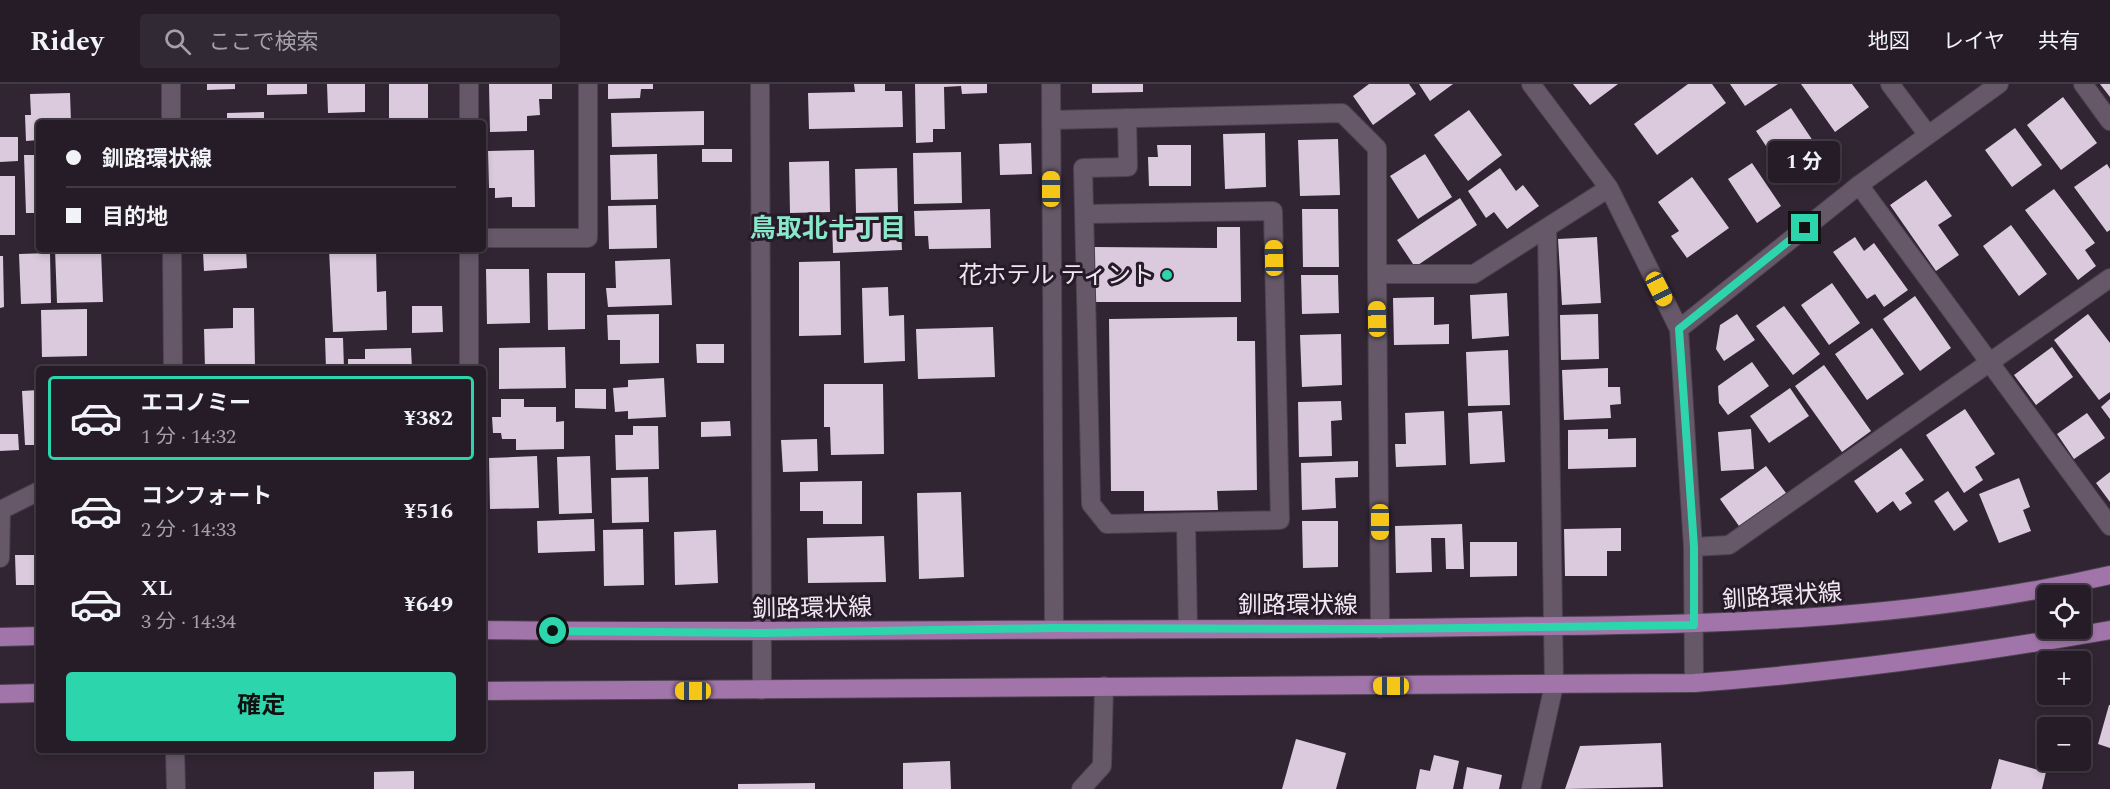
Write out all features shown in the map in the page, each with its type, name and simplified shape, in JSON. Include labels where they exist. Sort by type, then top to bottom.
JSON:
[{"type":"main road","name":"釧路環状線","points":[[486,630],[762,633],[1054,628],[1380,629],[1694,625],[1914,610],[2110,575]]},
{"type":"main road","points":[[486,691],[1694,683],[1763,678],[2028,645],[2110,630]]},
{"type":"main road","points":[[0,637],[36,636]]},
{"type":"main road","points":[[0,694],[36,693]]},
{"type":"street","points":[[171,84],[171,120]]},
{"type":"street","points":[[469,84],[469,120]]},
{"type":"street","points":[[486,238],[588,238],[588,84]]},
{"type":"street","points":[[760,84],[762,690]]},
{"type":"street","points":[[1051,84],[1054,628]]},
{"type":"street","points":[[1531,84],[1609,188],[1679,329],[1694,547],[1694,683]]},
{"type":"street","points":[[1890,84],[1928,135]]},
{"type":"street","points":[[1679,329],[1859,185],[1999,84]]},
{"type":"street","points":[[2083,84],[2110,121]]},
{"type":"street","points":[[1051,120],[1342,113],[1377,148],[1380,629]]},
{"type":"street","points":[[1084,214],[1273,211],[1280,520],[1107,524],[1091,504],[1084,214],[1083,168],[1128,167],[1127,118]]},
{"type":"street","points":[[1859,185],[2110,526]]},
{"type":"street","points":[[1377,274],[1474,274],[1609,188]]},
{"type":"street","points":[[1531,789],[1554,685],[1546,228]]},
{"type":"street","points":[[172,252],[173,366]]},
{"type":"street","points":[[469,366],[470,252]]},
{"type":"street","points":[[1694,547],[1730,545],[2110,278]]},
{"type":"street","points":[[0,558],[1,510],[36,492]]},
{"type":"street","points":[[1186,522],[1188,629]]},
{"type":"street","points":[[1081,789],[1102,766],[1104,686]]},
{"type":"street","points":[[175,753],[176,789]]},
{"type":"building","points":[[207,84],[235,84],[235,89],[207,90]]},
{"type":"building","points":[[267,84],[307,84],[307,94],[267,95]]},
{"type":"building","points":[[327,84],[365,84],[365,112],[328,113]]},
{"type":"building","points":[[389,84],[428,84],[428,120],[389,120]]},
{"type":"building","points":[[489,84],[552,84],[552,99],[539,99],[540,115],[527,116],[527,131],[490,132]]},
{"type":"building","points":[[608,84],[653,84],[653,89],[641,89],[640,98],[608,99]]},
{"type":"building","points":[[854,84],[885,84],[885,91],[902,91],[903,127],[809,129],[808,93],[855,92]]},
{"type":"building","points":[[915,84],[987,84],[987,93],[962,94],[961,86],[944,87],[945,129],[933,129],[933,142],[916,143]]},
{"type":"building","points":[[1092,84],[1143,84],[1143,92],[1092,93]]},
{"type":"building","points":[[1369,84],[1409,84],[1416,94],[1373,125],[1353,96]]},
{"type":"building","points":[[1419,84],[1453,84],[1430,101]]},
{"type":"building","points":[[1573,84],[1618,84],[1590,105]]},
{"type":"building","points":[[1688,84],[1712,84],[1726,103],[1657,155],[1634,124]]},
{"type":"building","points":[[1730,84],[1778,84],[1745,106]]},
{"type":"building","points":[[1801,84],[1852,84],[1869,107],[1835,132]]},
{"type":"building","points":[[2100,84],[2110,84],[2110,97]]},
{"type":"building","points":[[70,93],[71,120],[36,120],[36,140],[26,141],[25,115],[31,115],[30,94]]},
{"type":"building","points":[[2063,97],[2097,143],[2061,170],[2027,125]]},
{"type":"building","points":[[1791,108],[1817,147],[1782,170],[1756,131]]},
{"type":"building","points":[[1469,110],[1502,155],[1468,181],[1434,135]]},
{"type":"building","points":[[704,111],[704,145],[612,147],[611,113]]},
{"type":"building","points":[[264,112],[264,120],[227,120],[227,113]]},
{"type":"building","points":[[2015,128],[2042,165],[2012,187],[1985,150]]},
{"type":"building","points":[[1265,133],[1266,187],[1225,189],[1223,134]]},
{"type":"building","points":[[0,137],[18,137],[18,161],[0,162]]},
{"type":"building","points":[[1338,139],[1340,195],[1300,196],[1298,140]]},
{"type":"building","points":[[1031,143],[1032,174],[1000,175],[999,144]]},
{"type":"building","points":[[1157,145],[1191,145],[1191,186],[1149,186],[1148,157],[1158,157]]},
{"type":"building","points":[[702,149],[732,149],[732,162],[702,162]]},
{"type":"building","points":[[534,150],[535,207],[512,207],[512,197],[495,198],[495,188],[489,188],[488,151]]},
{"type":"building","points":[[961,152],[962,203],[914,204],[913,153]]},
{"type":"building","points":[[657,154],[658,199],[611,200],[610,155]]},
{"type":"building","points":[[1425,154],[1452,197],[1418,219],[1390,176]]},
{"type":"building","points":[[24,155],[36,155],[36,213],[26,213]]},
{"type":"building","points":[[829,161],[830,212],[790,213],[789,162]]},
{"type":"building","points":[[1752,163],[1781,206],[1757,223],[1728,179]]},
{"type":"building","points":[[2107,164],[2110,169],[2110,230],[2107,232],[2074,187]]},
{"type":"building","points":[[897,168],[898,212],[856,213],[855,169]]},
{"type":"building","points":[[1500,168],[1516,191],[1523,185],[1539,206],[1507,229],[1494,212],[1486,218],[1468,191]]},
{"type":"building","points":[[0,176],[15,176],[15,235],[0,235]]},
{"type":"building","points":[[1692,177],[1729,228],[1687,258],[1671,236],[1679,231],[1658,202]]},
{"type":"building","points":[[1926,180],[1952,216],[1938,225],[1959,255],[1936,271],[1890,205]]},
{"type":"building","points":[[2054,189],[2095,243],[2085,250],[2096,266],[2078,280],[2025,210]]},
{"type":"building","points":[[1460,198],[1477,225],[1415,267],[1397,240]]},
{"type":"building","points":[[656,205],[657,248],[609,249],[608,206]]},
{"type":"building","points":[[990,209],[991,248],[929,249],[928,236],[915,236],[914,211]]},
{"type":"building","points":[[1302,209],[1338,209],[1339,267],[1303,267]]},
{"type":"building","points":[[887,218],[888,233],[901,232],[902,250],[833,253],[832,220]]},
{"type":"building","points":[[2011,225],[2047,274],[2019,296],[1983,246]]},
{"type":"building","name":"花ホテル ティント","points":[[1217,227],[1240,227],[1241,302],[1094,302],[1094,247],[1217,248]]},
{"type":"building","points":[[1597,237],[1601,303],[1562,305],[1558,239]]},
{"type":"building","points":[[1855,237],[1864,251],[1874,243],[1908,290],[1884,307],[1875,294],[1867,299],[1833,252]]},
{"type":"building","points":[[55,252],[101,252],[103,302],[57,303]]},
{"type":"building","points":[[203,252],[246,252],[247,268],[204,271]]},
{"type":"building","points":[[329,252],[376,252],[377,292],[386,291],[387,330],[333,332]]},
{"type":"building","points":[[50,253],[51,303],[21,304],[19,254]]},
{"type":"building","points":[[0,256],[3,256],[4,307],[0,308]]},
{"type":"building","points":[[670,259],[672,305],[608,307],[606,288],[616,288],[615,261]]},
{"type":"building","points":[[840,261],[841,335],[799,336],[799,262]]},
{"type":"building","points":[[486,269],[529,269],[530,323],[487,324]]},
{"type":"building","points":[[547,273],[585,273],[585,329],[548,330]]},
{"type":"building","points":[[1301,275],[1338,275],[1339,313],[1302,314]]},
{"type":"building","points":[[1832,283],[1860,323],[1829,345],[1801,305]]},
{"type":"building","points":[[888,287],[889,316],[904,315],[905,361],[864,363],[862,288]]},
{"type":"building","points":[[1507,293],[1509,336],[1472,339],[1470,295]]},
{"type":"building","points":[[1915,296],[1951,348],[1920,371],[1883,319]]},
{"type":"building","points":[[1434,297],[1434,325],[1449,324],[1449,344],[1394,345],[1393,298]]},
{"type":"building","points":[[412,306],[442,306],[443,332],[412,333]]},
{"type":"building","points":[[1784,306],[1820,354],[1793,375],[1756,326]]},
{"type":"building","points":[[233,308],[254,308],[255,366],[205,366],[204,329],[233,328]]},
{"type":"building","points":[[87,309],[87,356],[42,357],[41,310]]},
{"type":"building","points":[[659,314],[659,363],[620,364],[620,340],[608,340],[607,315]]},
{"type":"building","points":[[1598,314],[1599,359],[1561,360],[1560,315]]},
{"type":"building","points":[[1737,314],[1755,340],[1724,361],[1716,349],[1720,325]]},
{"type":"building","points":[[2088,314],[2110,343],[2110,392],[2099,400],[2054,340]]},
{"type":"building","points":[[1237,317],[1237,341],[1255,341],[1257,490],[1217,491],[1218,510],[1144,511],[1144,491],[1111,491],[1109,319]]},
{"type":"building","points":[[993,327],[995,377],[918,379],[916,329]]},
{"type":"building","points":[[1872,328],[1904,374],[1867,400],[1835,354]]},
{"type":"building","points":[[1341,334],[1342,385],[1302,387],[1300,335]]},
{"type":"building","points":[[325,338],[343,338],[344,366],[326,366]]},
{"type":"building","points":[[696,344],[724,344],[724,363],[697,363]]},
{"type":"building","points":[[565,347],[566,388],[499,389],[499,348]]},
{"type":"building","points":[[2052,347],[2073,377],[2036,405],[2014,375]]},
{"type":"building","points":[[411,348],[412,366],[348,366],[348,359],[365,359],[365,349]]},
{"type":"building","points":[[1508,350],[1510,405],[1468,406],[1466,352]]},
{"type":"building","points":[[1752,362],[1769,386],[1728,415],[1719,403],[1718,386]]},
{"type":"building","points":[[1824,365],[1871,431],[1842,452],[1795,386]]},
{"type":"building","points":[[1608,368],[1608,387],[1620,387],[1621,404],[1610,405],[1611,418],[1564,420],[1562,370]]},
{"type":"building","points":[[664,378],[666,417],[628,419],[628,411],[615,412],[613,388],[628,387],[628,380]]},
{"type":"building","points":[[824,384],[883,384],[884,454],[831,455],[830,427],[824,427]]},
{"type":"building","points":[[1790,388],[1809,416],[1769,443],[1750,416]]},
{"type":"building","points":[[575,389],[606,389],[606,409],[575,408]]},
{"type":"building","points":[[36,390],[36,445],[25,445],[22,391]]},
{"type":"building","points":[[501,399],[524,399],[524,407],[556,407],[556,422],[564,421],[564,449],[516,450],[516,439],[502,439],[501,433],[493,433],[492,417],[501,417]]},
{"type":"building","points":[[2110,399],[2110,419],[2101,407]]},
{"type":"building","points":[[1341,401],[1342,420],[1331,421],[1332,456],[1299,457],[1298,402]]},
{"type":"building","points":[[1965,409],[1995,454],[1975,467],[1983,480],[1964,493],[1926,435]]},
{"type":"building","points":[[1444,411],[1446,465],[1396,467],[1395,444],[1406,444],[1405,413]]},
{"type":"building","points":[[1502,411],[1505,462],[1470,464],[1468,413]]},
{"type":"building","points":[[2087,413],[2105,438],[2074,459],[2057,434]]},
{"type":"building","points":[[730,421],[731,436],[701,437],[701,422]]},
{"type":"building","points":[[633,426],[658,426],[659,469],[616,470],[615,435],[633,435]]},
{"type":"building","points":[[1608,429],[1608,439],[1636,438],[1636,467],[1568,469],[1568,430]]},
{"type":"building","points":[[1751,429],[1754,469],[1721,471],[1718,432]]},
{"type":"building","points":[[0,434],[18,434],[19,450],[0,451]]},
{"type":"building","points":[[817,439],[818,471],[783,472],[781,440]]},
{"type":"building","points":[[1901,448],[1924,480],[1905,493],[1912,503],[1900,511],[1893,501],[1877,513],[1854,481]]},
{"type":"building","points":[[537,456],[539,508],[490,509],[489,458]]},
{"type":"building","points":[[590,456],[592,513],[559,514],[557,457]]},
{"type":"building","points":[[1358,461],[1358,477],[1335,478],[1336,508],[1302,510],[1301,463]]},
{"type":"building","points":[[1766,466],[1786,493],[1739,526],[1720,499]]},
{"type":"building","points":[[2110,472],[2110,502],[2096,483]]},
{"type":"building","points":[[648,477],[649,522],[612,523],[611,478]]},
{"type":"building","points":[[2019,478],[2030,507],[2023,510],[2031,531],[1999,543],[1979,494]]},
{"type":"building","points":[[862,481],[862,524],[823,524],[823,511],[800,511],[800,482]]},
{"type":"building","points":[[1948,491],[1968,521],[1954,531],[1934,501]]},
{"type":"building","points":[[961,492],[964,577],[919,579],[917,493]]},
{"type":"building","points":[[594,519],[595,551],[538,553],[537,521]]},
{"type":"building","points":[[1302,521],[1338,521],[1338,567],[1303,568]]},
{"type":"building","points":[[1462,524],[1464,569],[1446,569],[1445,538],[1431,538],[1432,572],[1396,573],[1395,526]]},
{"type":"building","points":[[1621,528],[1621,551],[1607,551],[1607,576],[1565,576],[1564,529]]},
{"type":"building","points":[[643,529],[644,585],[604,586],[603,530]]},
{"type":"building","points":[[716,530],[718,583],[675,585],[674,532]]},
{"type":"building","points":[[884,536],[886,582],[808,583],[807,538]]},
{"type":"building","points":[[1470,542],[1517,542],[1517,576],[1470,577]]},
{"type":"building","points":[[15,555],[36,555],[36,585],[16,585]]},
{"type":"building","points":[[2110,705],[2110,748],[2098,744]]},
{"type":"building","points":[[1296,739],[1346,753],[1336,789],[1282,789]]},
{"type":"building","points":[[1661,743],[1663,787],[1565,789],[1580,746]]},
{"type":"building","points":[[1434,755],[1459,761],[1453,789],[1416,789],[1420,769],[1430,771]]},
{"type":"building","points":[[1999,759],[2046,772],[2042,789],[1991,789]]},
{"type":"building","points":[[950,761],[951,789],[903,789],[903,763]]},
{"type":"building","points":[[1467,767],[1502,775],[1499,789],[1463,789]]},
{"type":"building","points":[[414,771],[414,789],[374,789],[374,772]]},
{"type":"building","points":[[815,783],[815,789],[738,789],[738,784]]},
{"type":"place","name":"花ホテル ティント","points":[[1167,275]]},
{"type":"district","name":"鳥取北十丁目","points":[[828,228]]},
{"type":"route","points":[[553,631],[762,633],[1054,628],[1380,629],[1694,625],[1694,547],[1679,329],[1805,228]]}]
